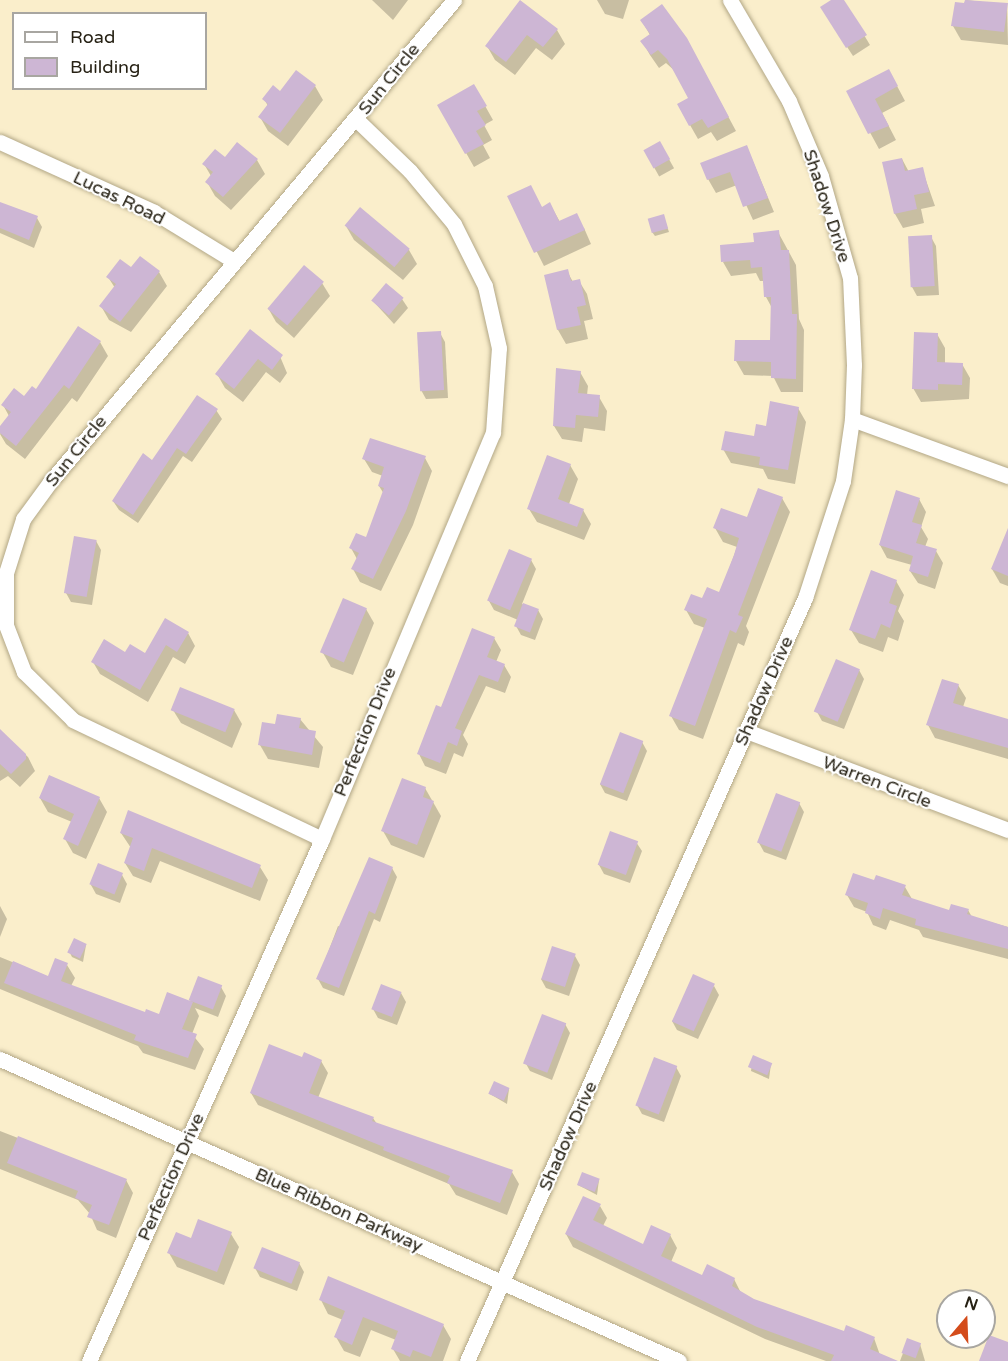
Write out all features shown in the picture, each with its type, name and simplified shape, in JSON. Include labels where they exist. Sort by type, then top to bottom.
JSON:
[{"type":"street","name":"Sun Circle","points":[[322,839],[73,720],[24,672],[6,625],[6,573],[23,519],[234,261],[454,0]]},
{"type":"street","name":"Shadow Drive","points":[[467,1361],[805,598],[843,482],[852,419],[850,278],[821,176],[789,101],[730,0]]},
{"type":"street","name":"Perfection Drive","points":[[89,1361],[322,839],[494,433],[499,348],[485,286],[454,224],[410,171],[356,119]]},
{"type":"street","name":"Lucas Road","points":[[0,142],[154,212],[234,261]]},
{"type":"street","points":[[852,419],[1008,476]]},
{"type":"street","name":"Warren Circle","points":[[747,731],[1008,830]]},
{"type":"street","name":"Blue Ribbon Parkway","points":[[0,1059],[679,1361]]},
{"type":"building","points":[[520,0],[558,29],[543,47],[527,35],[506,62],[485,46]]},
{"type":"building","points":[[831,0],[844,0],[867,35],[846,48],[820,7]]},
{"type":"building","points":[[965,0],[1008,3],[1004,32],[951,26],[955,2],[964,3]]},
{"type":"building","points":[[662,4],[687,38],[729,117],[708,128],[702,119],[689,126],[677,104],[688,98],[667,59],[658,50],[651,55],[640,41],[650,34],[640,20]]},
{"type":"building","points":[[889,69],[898,86],[875,99],[889,126],[868,134],[846,91]]},
{"type":"building","points":[[296,70],[316,85],[280,133],[258,117],[268,104],[262,99],[273,85],[280,91]]},
{"type":"building","points":[[474,84],[487,106],[477,111],[486,125],[476,131],[484,144],[465,154],[437,105]]},
{"type":"building","points":[[660,141],[670,159],[654,169],[643,150]]},
{"type":"building","points":[[237,142],[258,159],[223,197],[205,182],[213,172],[202,164],[215,149],[225,157]]},
{"type":"building","points":[[747,145],[768,198],[743,207],[730,172],[707,180],[700,163]]},
{"type":"building","points":[[902,158],[905,171],[923,167],[929,192],[914,195],[917,209],[894,214],[882,162]]},
{"type":"building","points":[[531,185],[542,207],[550,202],[559,221],[577,213],[585,230],[534,253],[507,196]]},
{"type":"building","points":[[0,202],[38,216],[29,240],[0,228]]},
{"type":"building","points":[[360,207],[410,249],[394,267],[345,225]]},
{"type":"building","points":[[664,214],[668,228],[652,233],[648,219]]},
{"type":"building","points":[[779,230],[781,250],[789,250],[792,314],[797,314],[796,379],[771,378],[771,362],[734,361],[735,340],[770,340],[771,297],[764,297],[762,267],[751,268],[750,260],[721,262],[720,245],[754,242],[753,233]]},
{"type":"building","points":[[932,235],[935,286],[911,287],[908,236]]},
{"type":"building","points":[[140,256],[160,271],[120,322],[99,306],[116,284],[106,277],[120,259],[131,267]]},
{"type":"building","points":[[304,265],[324,282],[287,325],[267,309]]},
{"type":"building","points":[[568,269],[571,281],[580,279],[586,305],[577,307],[581,325],[557,330],[544,275]]},
{"type":"building","points":[[386,283],[404,298],[389,315],[371,301]]},
{"type":"building","points":[[78,326],[101,341],[69,389],[64,385],[16,446],[0,433],[0,426],[11,412],[1,405],[14,388],[24,396],[32,386],[36,389]]},
{"type":"building","points":[[250,329],[283,355],[272,370],[258,359],[234,389],[215,374]]},
{"type":"building","points":[[441,331],[444,390],[420,391],[417,332]]},
{"type":"building","points":[[914,332],[938,333],[937,362],[963,363],[962,385],[938,384],[938,390],[912,389]]},
{"type":"building","points":[[556,368],[581,371],[578,393],[600,395],[598,417],[576,415],[575,428],[553,426]]},
{"type":"building","points":[[197,395],[218,409],[186,454],[177,448],[133,515],[112,501],[143,453],[152,460]]},
{"type":"building","points":[[770,401],[799,407],[788,470],[759,465],[760,457],[721,450],[725,431],[754,436],[756,424],[766,426]]},
{"type":"building","points":[[370,438],[426,456],[406,511],[373,579],[351,569],[359,553],[349,548],[356,533],[366,537],[384,488],[378,486],[384,467],[362,459]]},
{"type":"building","points":[[547,455],[571,464],[558,499],[584,509],[577,527],[527,509]]},
{"type":"building","points":[[758,488],[783,497],[738,615],[743,617],[736,633],[730,630],[695,726],[669,716],[707,619],[684,610],[691,594],[702,598],[707,587],[719,592],[734,555],[739,538],[713,528],[721,508],[747,517]]},
{"type":"building","points":[[896,490],[920,498],[912,522],[922,525],[916,543],[937,549],[928,577],[909,571],[913,556],[879,545]]},
{"type":"building","points":[[1008,528],[1008,576],[991,569]]},
{"type":"building","points":[[74,536],[97,540],[87,597],[64,593]]},
{"type":"building","points":[[509,549],[532,559],[510,610],[487,601]]},
{"type":"building","points":[[871,570],[897,580],[889,603],[897,606],[890,628],[881,624],[875,639],[849,630]]},
{"type":"building","points":[[343,598],[367,608],[344,662],[320,652]]},
{"type":"building","points":[[523,603],[539,609],[530,632],[514,626]]},
{"type":"building","points":[[165,618],[189,632],[177,652],[166,645],[140,690],[91,662],[104,639],[125,652],[130,644],[145,653]]},
{"type":"building","points":[[472,628],[495,637],[487,657],[505,664],[498,682],[479,675],[455,728],[462,731],[457,746],[448,742],[440,763],[417,754],[436,705],[441,707]]},
{"type":"building","points":[[836,659],[860,669],[838,722],[814,711]]},
{"type":"building","points":[[942,679],[959,684],[953,703],[1008,719],[1008,748],[926,725]]},
{"type":"building","points":[[180,687],[235,709],[225,732],[171,710]]},
{"type":"building","points":[[277,714],[301,718],[299,728],[316,731],[312,755],[258,745],[262,722],[275,724]]},
{"type":"building","points":[[0,729],[26,754],[26,759],[11,774],[0,764]]},
{"type":"building","points":[[620,732],[643,741],[623,793],[600,784]]},
{"type":"building","points":[[49,775],[100,797],[78,846],[63,839],[74,814],[39,798]]},
{"type":"building","points":[[402,778],[426,787],[423,797],[434,801],[417,845],[381,831]]},
{"type":"building","points":[[776,793],[800,802],[781,852],[757,842]]},
{"type":"building","points":[[128,810],[261,865],[252,888],[152,848],[144,871],[124,863],[133,838],[120,833]]},
{"type":"building","points":[[610,831],[638,841],[626,875],[598,865]]},
{"type":"building","points":[[369,857],[393,867],[375,914],[369,911],[339,988],[316,979]]},
{"type":"building","points":[[98,863],[123,873],[114,894],[89,884]]},
{"type":"building","points":[[853,873],[874,880],[876,875],[906,885],[902,895],[949,910],[951,904],[969,909],[967,914],[1008,927],[1008,949],[915,925],[916,919],[883,908],[880,919],[865,913],[868,903],[845,895]]},
{"type":"building","points":[[74,938],[87,944],[80,958],[67,953]]},
{"type":"building","points":[[552,946],[576,954],[565,987],[541,979]]},
{"type":"building","points":[[55,958],[68,963],[61,981],[145,1012],[146,1009],[159,1014],[167,992],[193,1002],[182,1029],[197,1034],[188,1058],[134,1040],[136,1035],[4,983],[13,961],[48,976]]},
{"type":"building","points":[[693,974],[715,984],[694,1031],[672,1022]]},
{"type":"building","points":[[198,976],[222,985],[213,1010],[189,1000]]},
{"type":"building","points":[[381,984],[402,992],[392,1017],[371,1009]]},
{"type":"building","points":[[542,1014],[566,1023],[547,1073],[523,1063]]},
{"type":"building","points":[[269,1044],[302,1057],[304,1052],[322,1060],[309,1093],[374,1117],[372,1121],[513,1170],[500,1203],[447,1183],[450,1176],[250,1093]]},
{"type":"building","points":[[753,1055],[772,1063],[767,1075],[748,1067]]},
{"type":"building","points":[[654,1057],[677,1066],[659,1115],[635,1106]]},
{"type":"building","points":[[494,1081],[510,1088],[504,1101],[488,1094]]},
{"type":"building","points":[[18,1136],[127,1179],[109,1225],[87,1217],[92,1205],[75,1198],[78,1191],[7,1163]]},
{"type":"building","points":[[582,1172],[600,1179],[595,1192],[577,1185]]},
{"type":"building","points":[[583,1196],[601,1204],[593,1220],[643,1244],[651,1225],[671,1234],[661,1256],[702,1275],[707,1264],[735,1278],[732,1286],[754,1299],[844,1331],[846,1325],[875,1337],[870,1349],[898,1361],[831,1361],[834,1355],[757,1327],[565,1234]]},
{"type":"building","points":[[198,1219],[232,1232],[217,1272],[167,1253],[176,1232],[191,1238]]},
{"type":"building","points":[[262,1247],[300,1262],[291,1284],[253,1268]]},
{"type":"building","points":[[328,1276],[444,1324],[431,1357],[413,1350],[410,1357],[391,1349],[398,1331],[363,1317],[352,1345],[334,1337],[345,1311],[319,1300]]},
{"type":"building","points":[[907,1338],[921,1343],[916,1358],[902,1353]]},
{"type":"building","points":[[996,1338],[1008,1342],[1008,1361],[979,1361],[984,1349],[996,1349]]}]
